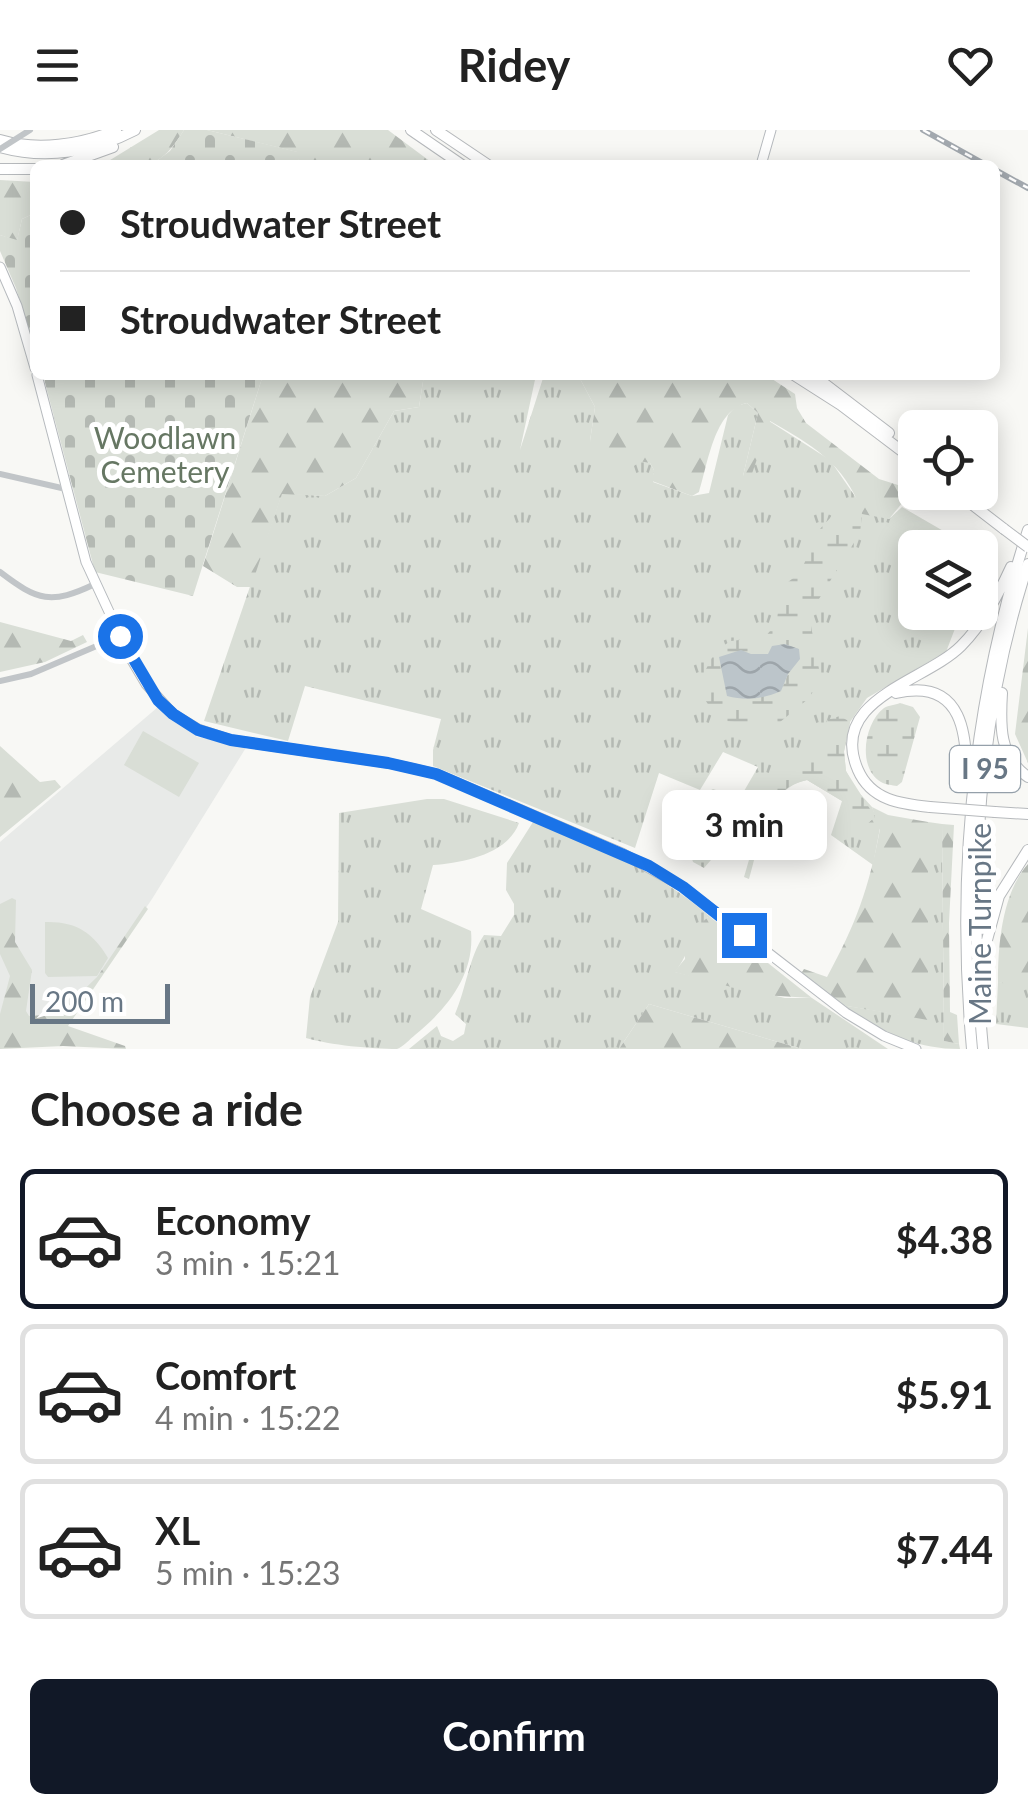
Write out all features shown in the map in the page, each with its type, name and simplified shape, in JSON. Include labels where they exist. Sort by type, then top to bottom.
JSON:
[{"type":"highway","points":[[0,145],[60,144],[116,130]]},
{"type":"highway","points":[[0,145],[57,154],[89,149],[137,130]]},
{"type":"highway","points":[[77,160],[112,148],[137,130]]},
{"type":"highway","points":[[411,130],[455,160]]},
{"type":"highway","points":[[436,130],[481,160]]},
{"type":"highway","points":[[0,168],[30,169]]},
{"type":"highway","points":[[802,380],[898,448]]},
{"type":"highway","points":[[820,380],[876,422],[898,444]]},
{"type":"highway","points":[[979,510],[1004,529],[1025,555],[963,644],[937,666],[877,698],[857,724],[854,758],[866,783],[894,802],[1028,812]]},
{"type":"highway","name":"Maine Turnpike","points":[[983,1049],[977,978],[976,876],[982,791],[1028,530]]},
{"type":"highway","name":"Maine Turnpike","points":[[972,1049],[966,938],[968,833],[986,695],[1025,555]]},
{"type":"highway","points":[[1014,616],[1002,692],[1001,731],[1009,758],[1028,777]]},
{"type":"highway","points":[[930,805],[884,794],[871,783],[858,759],[857,736],[866,715],[877,702],[897,692],[930,693],[945,701],[960,718],[967,740],[964,826],[968,833]]},
{"type":"highway","points":[[977,978],[995,906],[1009,876],[1028,850]]},
{"type":"main road","points":[[762,160],[771,130]]},
{"type":"main road","points":[[0,267],[30,351]]},
{"type":"main road","points":[[38,380],[82,551],[120,636],[158,700],[173,714],[198,730],[231,740],[436,774],[622,852],[669,877],[815,991],[876,1032],[916,1049]]},
{"type":"street","points":[[0,145],[30,130]]},
{"type":"street","points":[[0,474],[66,488]]},
{"type":"street","points":[[0,572],[42,598],[60,598],[96,584]]},
{"type":"street","points":[[0,681],[43,670],[120,636]]},
{"type":"shaded area","points":[[158,707],[197,737],[247,746],[152,899],[70,1019],[0,1049],[0,842]]},
{"type":"green space","points":[[159,130],[184,130],[158,160],[110,160]]},
{"type":"green space","points":[[184,130],[207,130],[298,152],[299,160],[158,160],[170,151]]},
{"type":"green space","points":[[207,130],[388,130],[428,160],[298,160],[297,152]]},
{"type":"green space","points":[[0,180],[30,182],[30,215],[22,219],[17,241],[0,235]]},
{"type":"green space","points":[[30,215],[30,333],[0,251],[0,235],[17,240],[22,219]]},
{"type":"green space","name":"Woodlawn Cemetery","points":[[44,380],[261,380],[193,596],[95,572]]},
{"type":"green space","points":[[261,380],[423,380],[419,407],[394,411],[356,478],[325,496],[282,494],[251,587],[237,587],[203,566]]},
{"type":"green space","points":[[423,380],[535,380],[520,450],[542,380],[581,380],[595,407],[590,441],[650,463],[653,482],[692,496],[709,493],[728,415],[736,406],[747,403],[758,413],[743,476],[743,497],[769,421],[830,460],[859,502],[889,519],[899,510],[907,510],[942,530],[898,530],[898,630],[954,630],[946,652],[867,698],[850,722],[844,752],[846,771],[872,807],[880,828],[873,865],[831,835],[842,801],[807,780],[781,794],[773,806],[749,879],[744,877],[753,846],[747,838],[724,845],[704,868],[693,862],[687,842],[701,796],[713,789],[740,798],[758,767],[723,752],[700,790],[659,773],[635,848],[433,766],[441,719],[305,686],[288,741],[204,721],[282,493],[325,496],[356,478],[394,411],[419,407]]},
{"type":"green space","points":[[581,380],[774,380],[795,394],[797,408],[806,423],[879,479],[898,485],[898,508],[889,519],[862,514],[838,470],[800,438],[770,421],[743,500],[743,476],[758,413],[747,403],[727,416],[720,427],[699,492],[692,496],[652,481],[654,470],[650,463],[639,461],[634,466],[594,451],[590,441],[595,407]]},
{"type":"green space","points":[[862,514],[860,533],[809,615],[821,680],[808,699],[774,727],[718,720],[704,698],[705,671],[716,650],[731,641],[765,637],[775,625],[784,585],[800,573],[819,530],[831,517]],"holes":[[[751,654],[800,658],[781,691],[723,686],[719,657]]]},
{"type":"green space","points":[[0,622],[71,641],[83,635],[87,642],[45,662],[0,672]]},
{"type":"green space","points":[[1028,628],[1028,763],[1015,734]]},
{"type":"green space","points":[[900,703],[913,707],[920,717],[902,782],[897,786],[883,783],[873,775],[866,745],[877,715]]},
{"type":"green space","points":[[840,716],[850,722],[844,751],[846,771],[875,817],[868,823],[851,819],[842,801],[807,780],[784,791],[769,814],[740,825],[751,796],[764,784],[783,776],[789,766],[821,749],[827,720]]},
{"type":"green space","points":[[143,731],[199,763],[179,797],[124,765]]},
{"type":"green space","points":[[0,746],[40,782],[55,780],[61,787],[0,837]]},
{"type":"green space","points":[[444,799],[519,823],[505,842],[483,855],[433,865],[421,909],[471,931],[468,962],[457,990],[438,1014],[397,1049],[306,1038],[310,997],[338,922],[339,813]]},
{"type":"green space","points":[[872,807],[888,815],[928,822],[928,1020],[841,1005],[800,975],[804,969],[827,977],[854,922],[880,829],[868,823],[875,817]]},
{"type":"green space","points":[[533,822],[648,873],[709,916],[675,972],[785,998],[812,998],[888,1049],[802,1049],[649,1004],[619,1049],[409,1049],[437,1026],[441,1036],[453,1041],[464,1034],[466,1024],[455,1014],[471,963],[484,935],[501,936],[514,915],[514,904],[506,890],[507,863]]},
{"type":"green space","points":[[928,822],[942,824],[944,1041],[959,1044],[960,1049],[912,1042],[841,1005],[928,1019]]},
{"type":"green space","points":[[942,824],[954,825],[950,1012],[957,1015],[959,1044],[944,1041]]},
{"type":"green space","points":[[1028,864],[1028,989],[998,982],[1007,904]]},
{"type":"green space","points":[[16,900],[15,942],[32,970],[26,1011],[29,1016],[59,1014],[97,977],[145,906],[148,909],[68,1026],[126,1049],[0,1049],[0,1014],[10,976],[0,954],[0,904]]},
{"type":"green space","points":[[709,916],[812,998],[762,995],[674,972],[685,959],[692,935]]},
{"type":"green space","points":[[45,922],[74,926],[96,941],[108,958],[97,976],[48,977]]},
{"type":"green space","points":[[998,982],[1028,984],[1028,1028],[996,1024]]},
{"type":"green space","points":[[649,1004],[802,1049],[619,1049]]},
{"type":"water","points":[[785,644],[799,649],[800,659],[781,691],[754,698],[727,696],[719,657],[741,650],[768,654],[772,646]]},
{"type":"railway","points":[[923,130],[977,160]]},
{"type":"railway","points":[[1000,173],[1028,188]]},
{"type":"route","points":[[120,636],[158,700],[198,730],[231,740],[436,774],[649,866],[744,935]]}]
